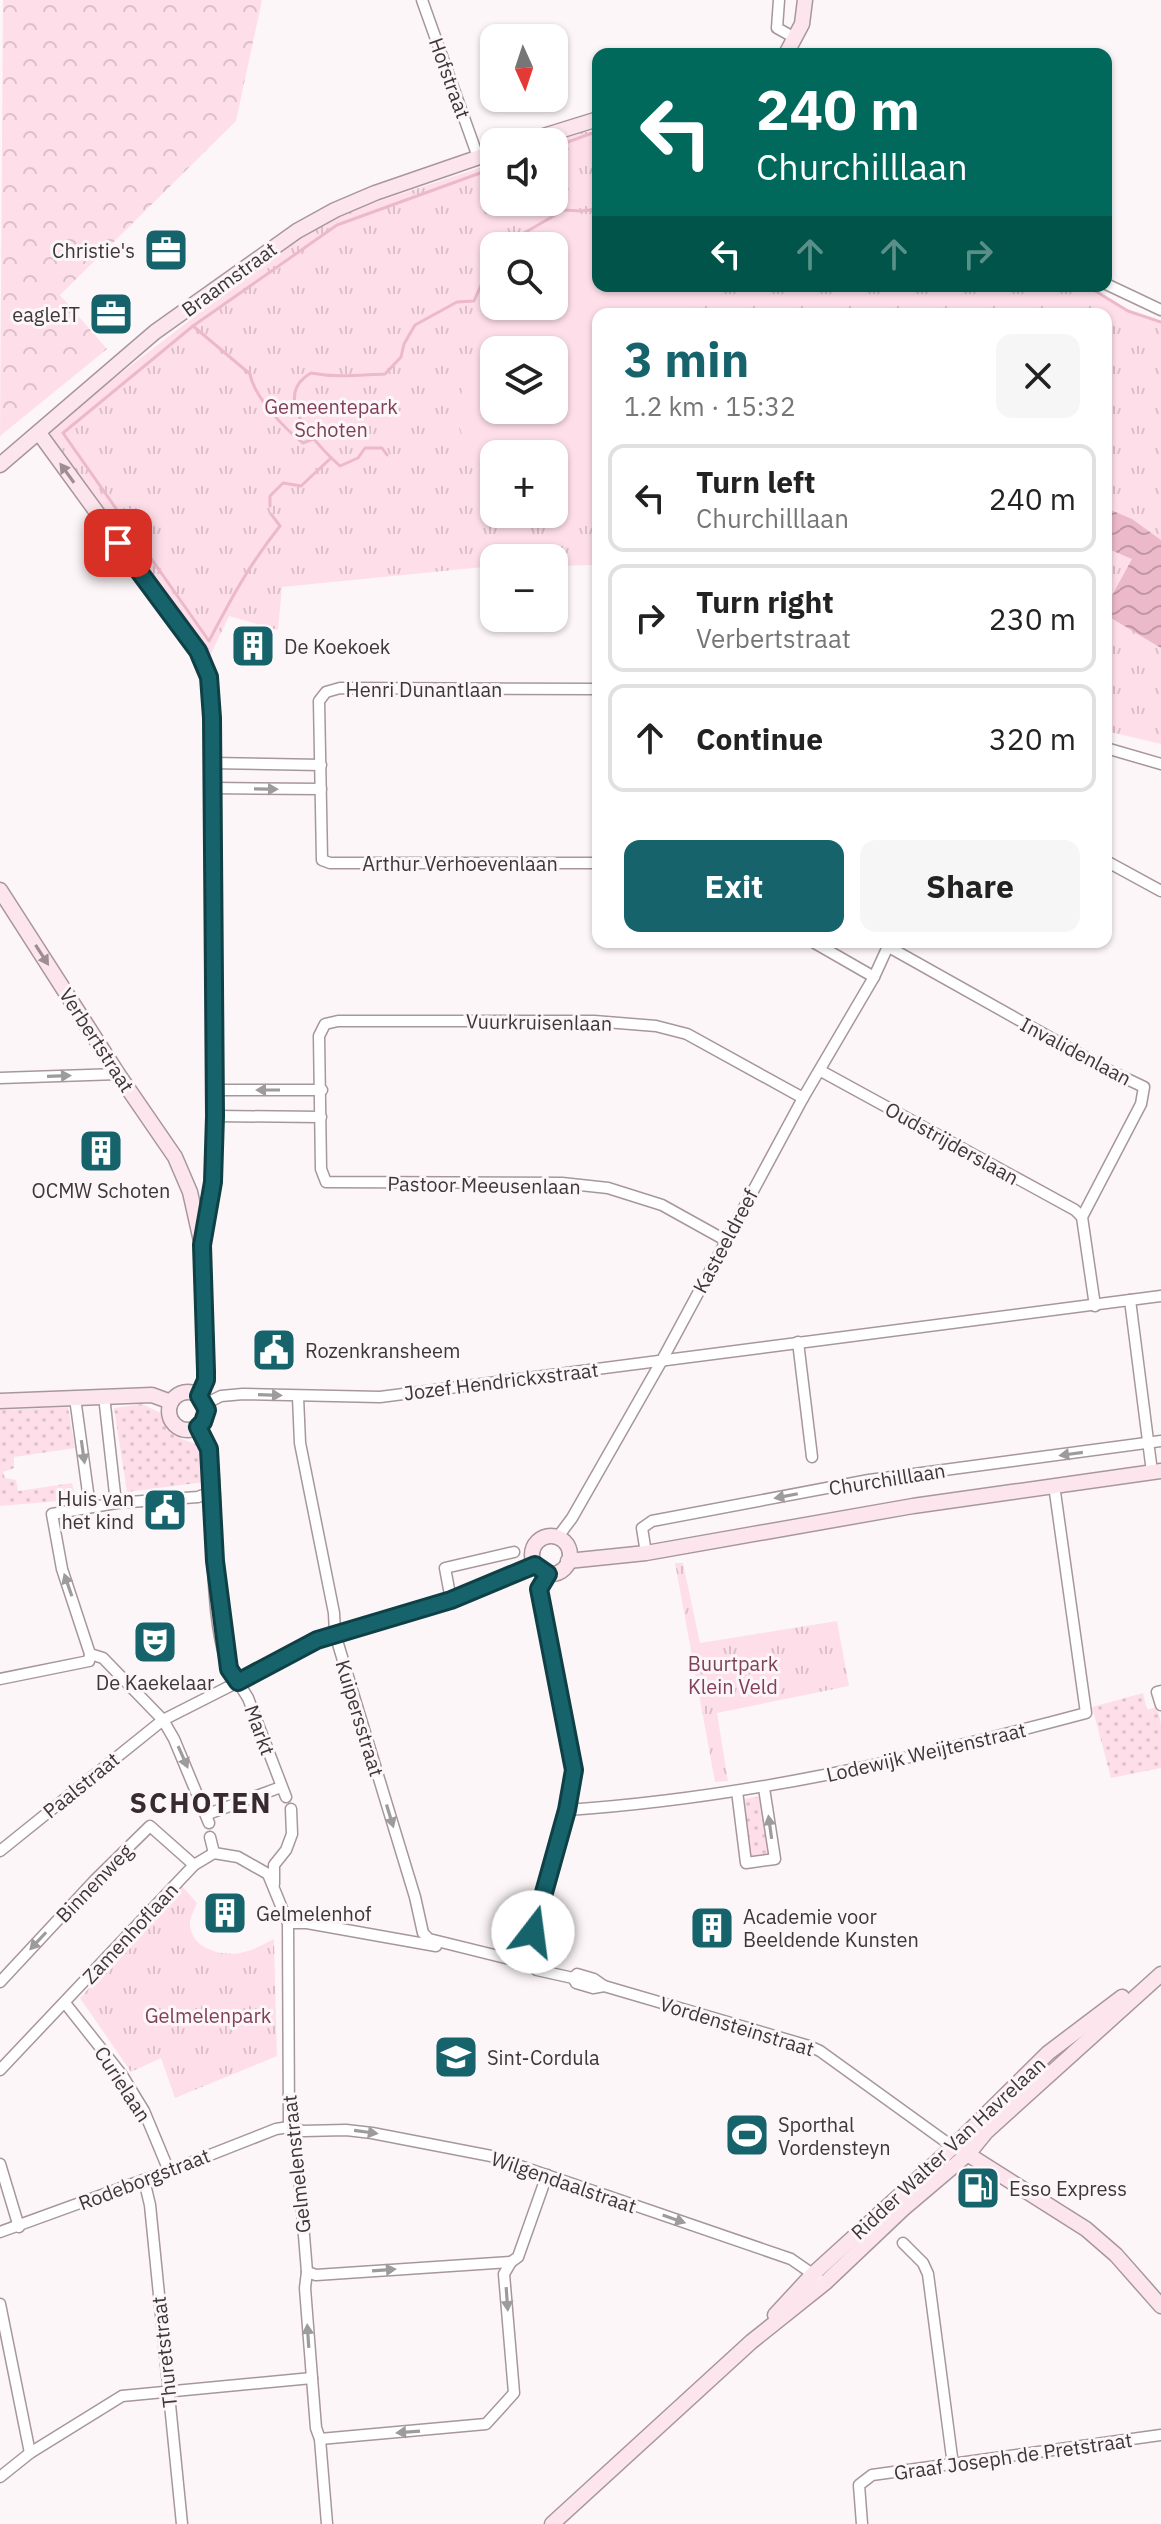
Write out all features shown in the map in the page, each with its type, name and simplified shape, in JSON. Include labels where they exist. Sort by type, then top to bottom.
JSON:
[{"type":"street","name":"Hofstraat","points":[[422,0],[478,157]]},
{"type":"street","points":[[779,0],[777,28],[795,38]]},
{"type":"street","points":[[789,48],[802,24],[805,0]]},
{"type":"street","points":[[568,128],[592,121]]},
{"type":"street","name":"Braamstraat","points":[[0,465],[155,332],[297,231],[375,193],[478,157]]},
{"type":"street","points":[[1112,287],[1161,310]]},
{"type":"street","name":"Verbertstraat","points":[[39,433],[198,651],[209,677],[215,1116],[213,1182],[202,1245]]},
{"type":"street","name":"Henri Dunantlaan","points":[[322,860],[319,701],[326,692],[340,688],[592,689]]},
{"type":"street","points":[[1112,750],[1161,764]]},
{"type":"street","points":[[211,763],[321,765]]},
{"type":"street","points":[[211,788],[321,789]]},
{"type":"street","name":"Arthur Verhoevenlaan","points":[[322,860],[330,863],[592,863]]},
{"type":"street","points":[[1112,864],[1161,891]]},
{"type":"street","name":"Verbertstraat","points":[[0,890],[175,1157],[190,1192],[202,1245],[206,1371],[202,1400],[206,1417],[198,1427]]},
{"type":"street","points":[[823,948],[874,977]]},
{"type":"street","name":"Kasteeldreef","points":[[557,1538],[572,1518],[661,1362],[803,1098],[874,977],[886,948]]},
{"type":"street","name":"Invalidenlaan","points":[[895,948],[1108,1070],[1144,1087],[1141,1104],[1082,1217]]},
{"type":"street","name":"Vuurkruisenlaan","points":[[326,1182],[321,1169],[319,1036],[325,1024],[338,1021],[594,1021],[656,1026],[687,1034],[803,1098]]},
{"type":"street","name":"Oudstrijderslaan","points":[[821,1071],[1075,1210],[1082,1217]]},
{"type":"street","points":[[0,1078],[118,1074]]},
{"type":"street","points":[[214,1090],[322,1090]]},
{"type":"street","points":[[215,1116],[321,1117]]},
{"type":"street","points":[[190,1192],[213,1182]]},
{"type":"street","name":"Pastoor Meeusenlaan","points":[[326,1182],[562,1183],[608,1188],[662,1205],[725,1240]]},
{"type":"street","points":[[1082,1217],[1095,1306]]},
{"type":"street","name":"Jozef Hendrickxstraat","points":[[202,1400],[221,1396],[380,1397],[1161,1296]]},
{"type":"street","points":[[1130,1300],[1148,1443],[1157,1472]]},
{"type":"street","points":[[798,1342],[812,1457]]},
{"type":"street","points":[[202,1400],[186,1392],[180,1393],[171,1402],[169,1414],[175,1425],[186,1430],[198,1427],[209,1449],[215,1561],[224,1643],[229,1669],[238,1682]]},
{"type":"street","points":[[0,1401],[152,1395],[171,1402]]},
{"type":"street","points":[[104,1396],[116,1503]]},
{"type":"street","name":"Kuipersstraat","points":[[298,1397],[300,1443],[334,1613],[335,1634],[415,1897],[423,1933],[429,1939],[514,1960],[524,1958],[567,1810]]},
{"type":"street","points":[[75,1398],[90,1507]]},
{"type":"street","name":"Churchilllaan","points":[[646,1553],[642,1528],[652,1521],[869,1480],[1161,1441]]},
{"type":"street","name":"Churchilllaan","points":[[568,1561],[646,1553],[913,1506],[1157,1472]]},
{"type":"street","name":"Lodewijk Weijtenstraat","points":[[567,1810],[764,1788],[865,1769],[1086,1713],[1054,1485]]},
{"type":"street","points":[[0,1679],[89,1661],[90,1654],[62,1569],[52,1514],[116,1503],[198,1497],[213,1491]]},
{"type":"street","points":[[163,1720],[317,1640],[542,1570],[560,1571],[568,1561],[566,1545],[557,1538],[544,1538],[532,1553],[542,1570],[539,1589],[574,1770],[567,1810]]},
{"type":"street","points":[[451,1600],[445,1568],[514,1552]]},
{"type":"street","name":"Markt","points":[[90,1654],[103,1658],[163,1720],[209,1819],[284,1792],[248,1698],[238,1682]]},
{"type":"street","points":[[1161,1691],[1157,1692],[1161,1705]]},
{"type":"street","name":"Paalstraat","points":[[0,1851],[163,1720]]},
{"type":"street","points":[[737,1791],[746,1863],[775,1859],[764,1788]]},
{"type":"street","points":[[274,1886],[274,1865],[286,1850],[292,1834],[291,1809]]},
{"type":"street","name":"Binnenweg","points":[[0,1982],[150,1826],[194,1865]]},
{"type":"street","points":[[210,1837],[214,1853],[238,1857],[253,1864],[268,1874],[274,1886]]},
{"type":"street","name":"Zamenhoflaan","points":[[0,2070],[194,1865],[214,1853]]},
{"type":"street","name":"Gelmelenstraat","points":[[274,1886],[288,1923],[289,2127],[296,2140],[316,2428],[320,2439],[327,2524]]},
{"type":"street","name":"Vordensteinstraat","points":[[288,1923],[307,1923],[509,1963],[525,1962],[537,1970],[573,1978],[576,1983],[593,1988],[604,1986],[809,2046],[953,2147],[969,2153],[1086,2229],[1116,2255],[1161,2306]]},
{"type":"street","name":"Ridder Walter Van Havrelaan","points":[[552,2524],[819,2278],[1048,2053],[1126,1994],[1161,1974]]},
{"type":"street","name":"Ridder Walter Van Havrelaan","points":[[819,2278],[969,2153],[986,2132],[1161,1974]]},
{"type":"street","name":"Curielaan","points":[[65,2003],[122,2075],[144,2111],[169,2171]]},
{"type":"street","name":"Rodeborgstraat","points":[[0,2232],[276,2129],[289,2127]]},
{"type":"street","name":"Wilgendaalstraat","points":[[289,2127],[303,2131],[346,2130],[491,2156],[791,2259],[819,2278]]},
{"type":"street","points":[[0,2164],[19,2227]]},
{"type":"street","points":[[320,2439],[486,2424],[514,2393],[504,2274],[518,2257],[547,2175]]},
{"type":"street","name":"Thuretstraat","points":[[144,2180],[150,2205],[182,2524]]},
{"type":"street","points":[[903,2243],[923,2263],[928,2274],[953,2465]]},
{"type":"street","points":[[307,2272],[316,2275],[511,2262]]},
{"type":"street","points":[[0,2308],[30,2453]]},
{"type":"street","points":[[0,2477],[30,2453],[122,2396],[312,2378]]},
{"type":"street","name":"Graaf Joseph de Pretstraat","points":[[862,2524],[859,2485],[872,2475],[1161,2435]]},
{"type":"street","name":"Ridder Walter Van Havrelaan","points":[[561,2524],[574,2506]]},
{"type":"green space","points":[[3,0],[262,0],[236,121],[60,295],[107,349],[0,436]]},
{"type":"green space","name":"Gemeentepark Schoten","points":[[592,132],[592,292],[1094,292],[1128,311],[1161,323],[1161,744],[1112,732],[1112,308],[592,308],[592,565],[568,566],[568,544],[480,544],[480,567],[282,587],[278,630],[229,616],[210,656],[47,430],[276,254],[343,213],[480,168],[480,216],[568,216],[568,137]]},
{"type":"green space","points":[[592,217],[592,292],[694,292],[693,308],[592,308],[592,508],[568,513],[568,440],[480,440],[480,481],[475,477],[460,428],[462,386],[482,320],[568,320],[568,232],[542,232],[548,227]]},
{"type":"green space","points":[[142,1404],[161,1413],[175,1435],[200,1445],[205,1482],[127,1492],[114,1408]]},
{"type":"green space","points":[[68,1407],[75,1448],[14,1457],[14,1468],[3,1472],[5,1478],[16,1480],[18,1491],[72,1483],[75,1494],[84,1494],[84,1499],[0,1506],[0,1410]]},
{"type":"green space","name":"Buurtpark Klein Veld","points":[[675,1563],[683,1563],[700,1643],[837,1621],[849,1686],[717,1713],[728,1781],[715,1782]]},
{"type":"green space","points":[[1143,1693],[1147,1710],[1157,1707],[1161,1723],[1161,1768],[1111,1778],[1092,1707]]},
{"type":"green space","points":[[762,1796],[770,1856],[751,1858],[743,1799]]},
{"type":"green space","name":"Gelmelenpark","points":[[182,1886],[197,1903],[190,1921],[191,1930],[208,1949],[236,1953],[252,1950],[274,1939],[277,2056],[175,2098],[161,2058],[131,2072],[80,1998]]},
{"type":"water","points":[[1112,511],[1132,519],[1161,540],[1161,648],[1112,619],[1112,595],[1132,559],[1112,551]]},
{"type":"waterway","points":[[568,142],[592,133]]},
{"type":"waterway","points":[[271,514],[280,526],[259,554],[209,641],[63,433],[193,326],[337,225],[480,173]]},
{"type":"waterway","points":[[526,232],[564,210],[592,210]]},
{"type":"waterway","points":[[387,455],[382,448],[365,448],[358,458],[340,466],[301,421],[295,395],[299,383],[311,373],[339,376],[385,374],[401,357],[404,344],[415,325],[457,302],[474,301],[480,287]]},
{"type":"waterway","points":[[1097,292],[1128,311],[1161,322]]},
{"type":"waterway","points":[[193,326],[250,374],[257,393],[288,430],[303,443],[313,439]]},
{"type":"waterway","points":[[270,506],[270,496],[283,483],[301,486],[331,458]]},
{"type":"place","name":"Christie's","points":[[166,250]]},
{"type":"place","name":"eagleIT","points":[[111,314]]},
{"type":"place","name":"De Koekoek","points":[[253,646]]},
{"type":"place","name":"OCMW Schoten","points":[[101,1151]]},
{"type":"place","name":"Rozenkransheem","points":[[274,1350]]},
{"type":"place","name":"Huis van het kind","points":[[165,1510]]},
{"type":"place","name":"De Kaekelaar","points":[[155,1642]]},
{"type":"place","name":"Gelmelenhof","points":[[225,1913]]},
{"type":"place","name":"Academie voor Beeldende Kunsten","points":[[712,1928]]},
{"type":"place","name":"Sint-Cordula","points":[[456,2057]]},
{"type":"place","name":"Sporthal Vordensteyn","points":[[747,2135]]},
{"type":"place","name":"Esso Express","points":[[978,2188]]},
{"type":"district","name":"SCHOTEN","points":[[201,1802]]},
{"type":"route","points":[[118,543],[198,651],[209,677],[212,718],[215,1116],[213,1182],[202,1245],[206,1380],[199,1396],[207,1410],[198,1427],[209,1449],[215,1561],[229,1669],[238,1682],[317,1640],[451,1600],[535,1565],[548,1574],[539,1589],[574,1770],[567,1810],[533,1932]]}]
